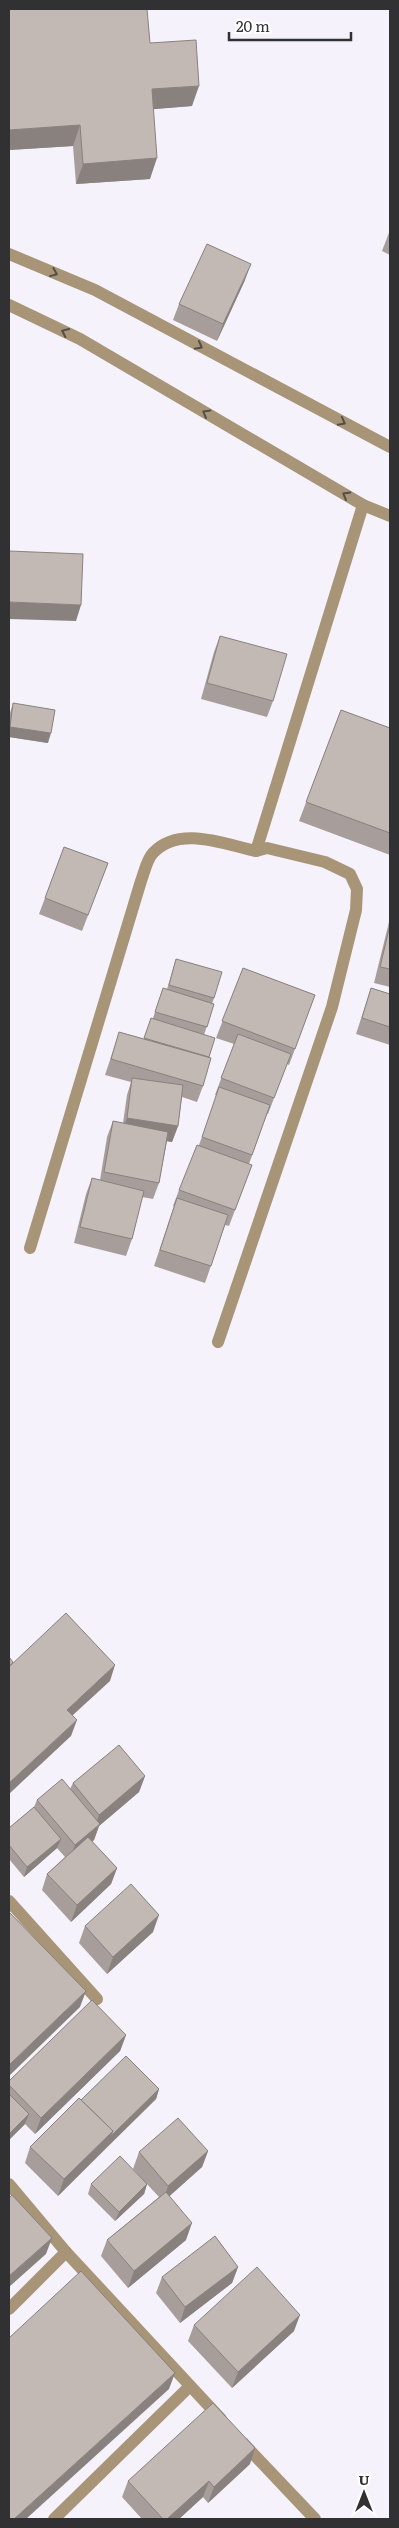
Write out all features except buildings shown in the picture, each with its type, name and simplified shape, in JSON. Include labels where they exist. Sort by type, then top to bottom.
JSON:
[{"type":"street","points":[[9,254],[95,290],[390,447]]},
{"type":"street","points":[[9,305],[80,339],[363,505],[390,516]]},
{"type":"street","points":[[256,851],[363,505]]},
{"type":"street","points":[[30,1248],[141,881],[152,854],[167,842],[190,837],[256,851],[267,848],[325,862],[350,874],[357,889],[356,910],[332,1007],[218,1342]]},
{"type":"street","points":[[9,1901],[97,1999]]},
{"type":"street","points":[[9,2184],[66,2252],[314,2519]]},
{"type":"street","points":[[9,2309],[66,2252]]},
{"type":"street","points":[[54,2519],[190,2386]]}]
